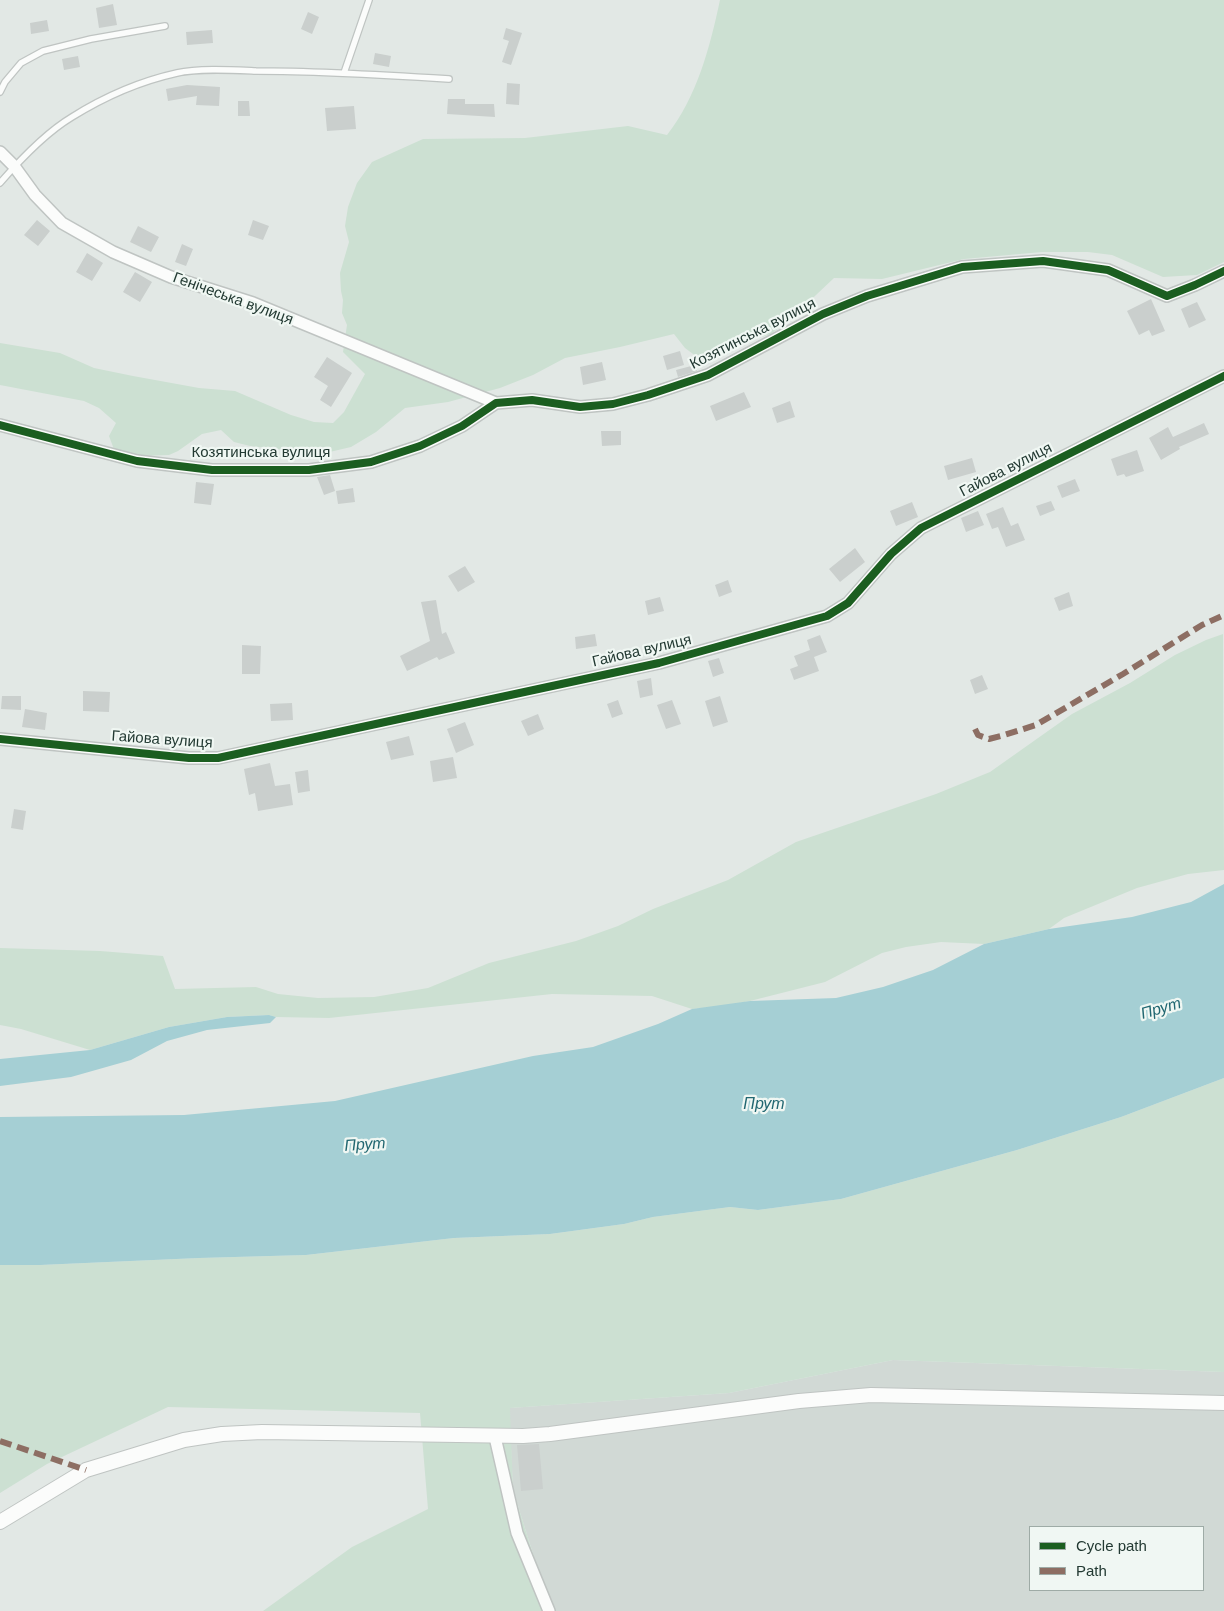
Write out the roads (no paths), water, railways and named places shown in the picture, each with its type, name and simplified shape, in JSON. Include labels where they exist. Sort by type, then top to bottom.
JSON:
[{"type":"street","name":"Генічеська вулиця","points":[[0,152],[14,166],[35,195],[62,222],[113,252],[171,278],[252,303],[496,403]]},
{"type":"street","name":"Козятинська вулиця","points":[[0,426],[137,461],[172,466],[212,470],[309,470],[371,462],[420,446],[462,426],[496,403],[532,400],[580,407],[613,404],[648,395],[708,375],[823,314],[867,296],[962,267],[1043,261],[1090,267],[1108,270],[1167,296],[1224,271]]},
{"type":"street","name":"Гайова вулиця","points":[[0,739],[189,758],[218,758],[659,663],[827,616],[848,603],[892,554],[921,528],[1224,376]]},
{"type":"street","points":[[0,1522],[86,1470],[184,1440],[222,1434],[262,1432],[495,1437],[550,1434],[814,1399],[870,1395],[1224,1403]]},
{"type":"street","points":[[495,1437],[517,1533],[549,1611]]},
{"type":"lane","points":[[344,73],[369,0]]},
{"type":"lane","points":[[0,92],[5,82],[21,63],[43,51],[91,39],[165,26]]},
{"type":"lane","points":[[0,183],[14,166],[71,117],[107,98],[148,80],[179,72],[220,70],[344,73],[449,79]]},
{"type":"water","name":"Прут","points":[[1224,884],[1224,1078],[1121,1117],[1017,1150],[841,1199],[758,1210],[730,1207],[653,1217],[624,1224],[550,1234],[454,1238],[306,1255],[0,1265],[0,1117],[184,1115],[335,1101],[533,1056],[593,1047],[658,1024],[692,1009],[750,1001],[836,998],[883,987],[933,970],[984,944],[1049,929],[1132,917],[1191,902]]},
{"type":"water","points":[[269,1015],[276,1017],[270,1023],[207,1030],[167,1041],[131,1060],[71,1077],[0,1086],[0,1059],[90,1050],[169,1027],[227,1017]]}]
